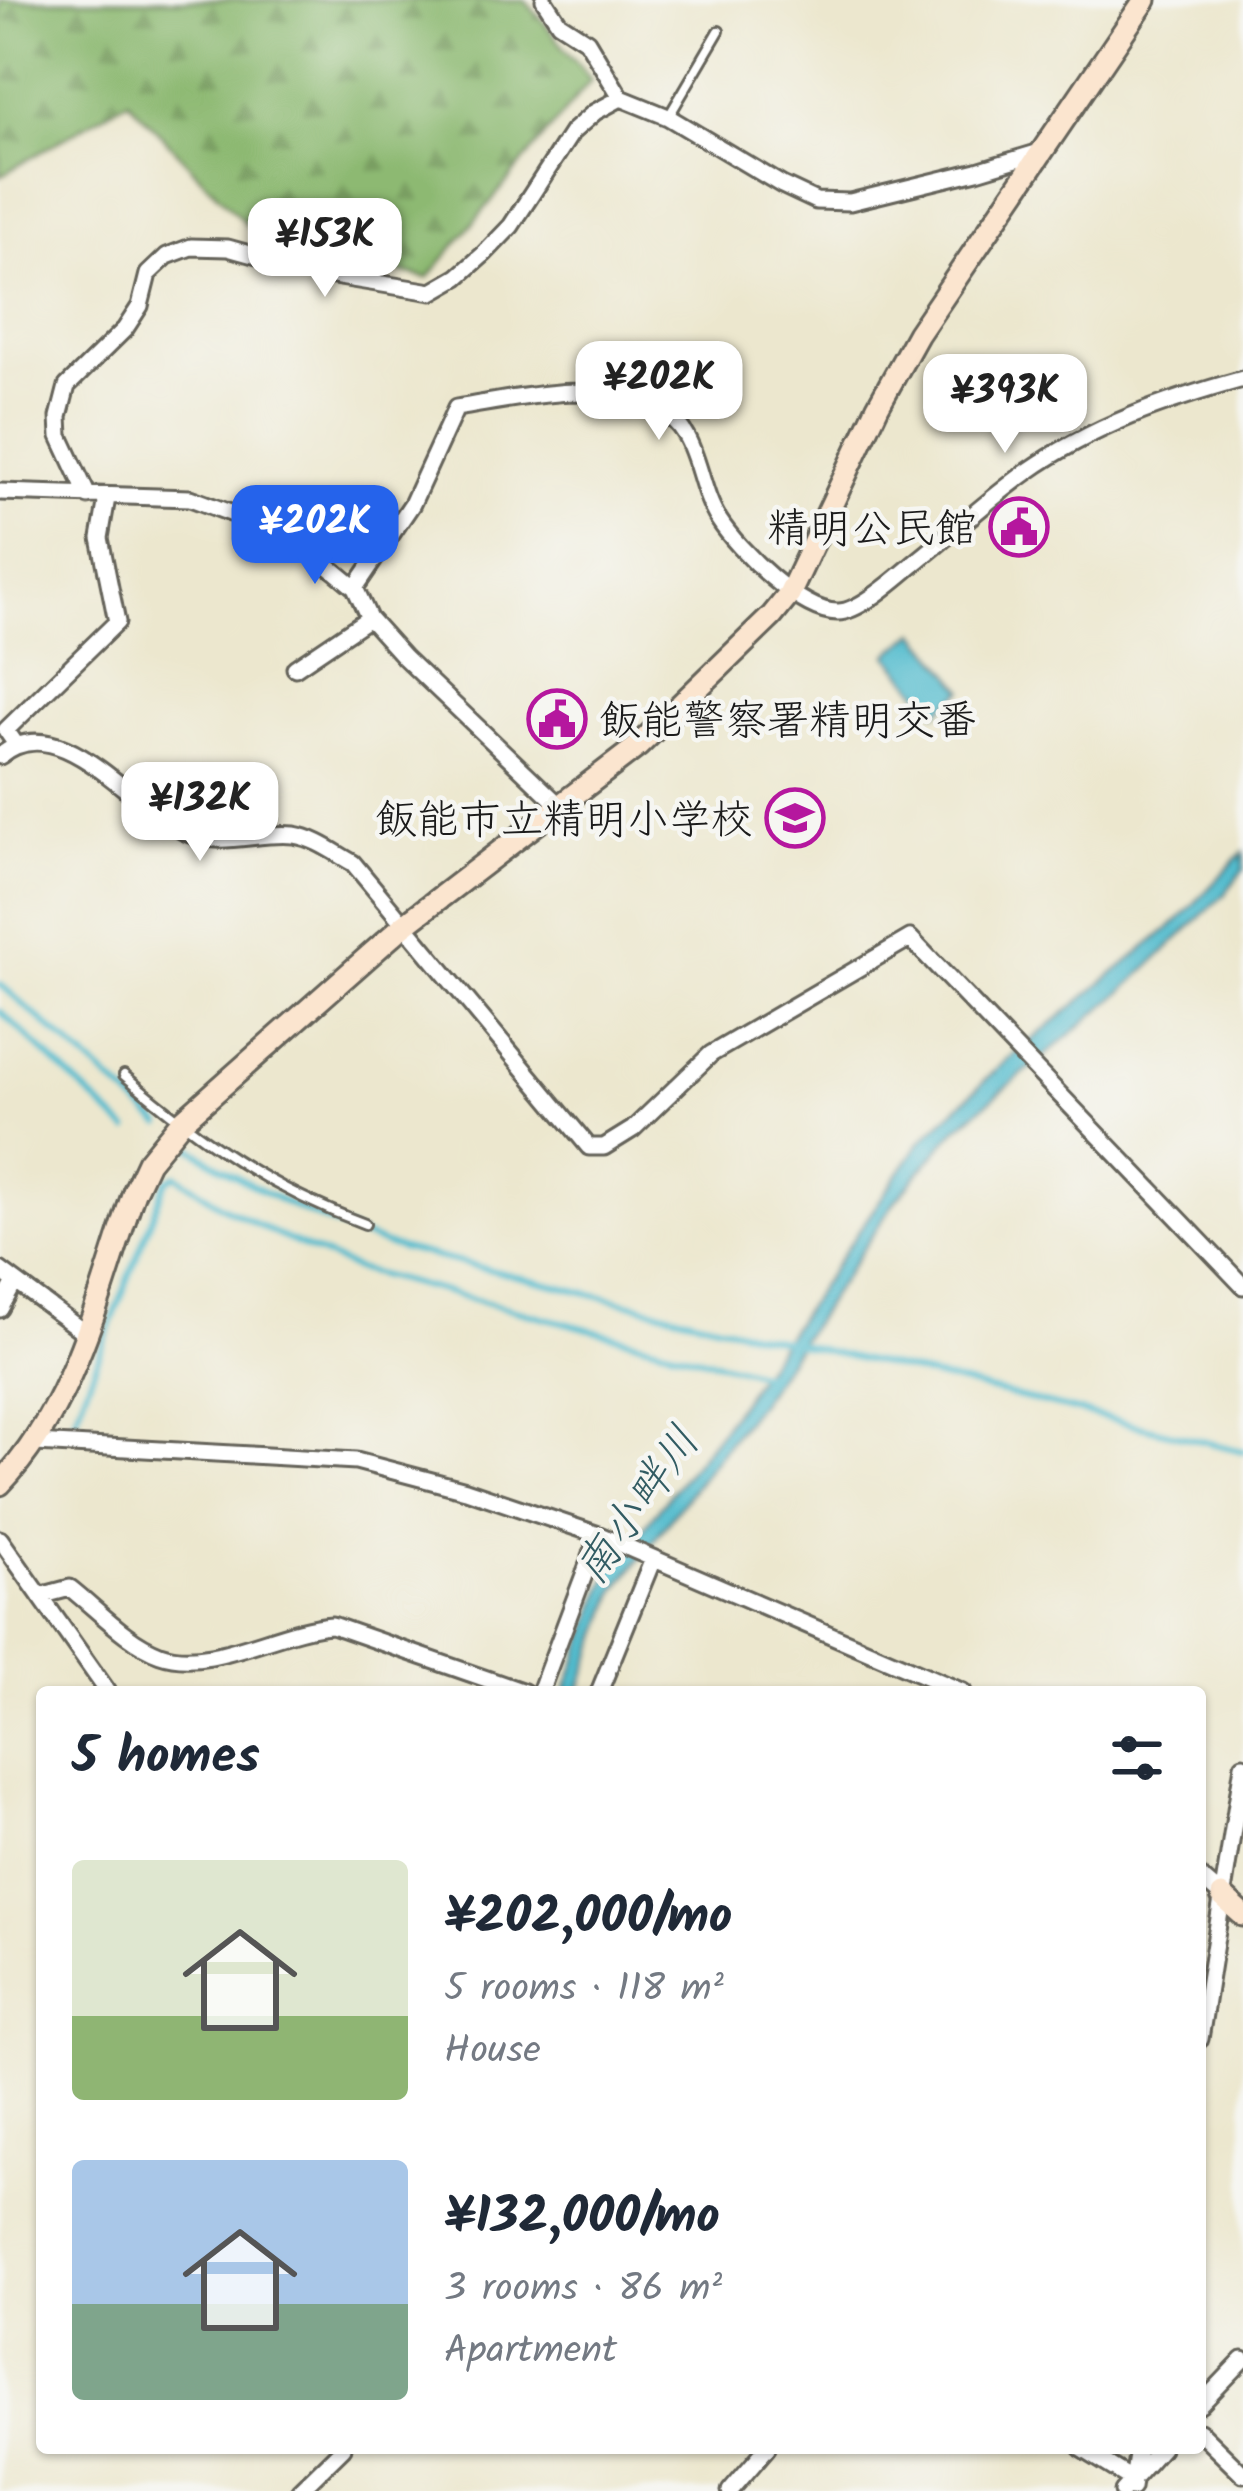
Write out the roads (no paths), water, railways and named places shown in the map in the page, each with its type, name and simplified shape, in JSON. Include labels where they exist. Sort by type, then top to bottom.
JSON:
[{"type":"street","points":[[544,0],[560,23],[586,41],[621,98],[668,117],[816,200],[850,202],[1040,152]]},
{"type":"street","points":[[0,1484],[36,1443],[62,1396],[134,1192],[148,1162],[180,1123],[403,926],[662,725],[789,595],[878,406],[918,334],[1145,0]]},
{"type":"street","points":[[88,496],[60,436],[59,417],[67,386],[125,329],[140,306],[148,274],[167,256],[191,247],[228,248],[321,274],[432,292],[458,278],[511,226],[572,132],[621,98]]},
{"type":"street","points":[[356,588],[412,504],[456,408],[563,393],[612,392],[658,408],[690,437],[718,520],[789,595],[832,613],[849,611],[895,579],[1025,473],[1068,446],[1178,397],[1243,379]]},
{"type":"street","points":[[0,492],[190,498],[265,526],[308,549],[356,588],[369,618],[404,657],[561,807]]},
{"type":"street","points":[[15,743],[6,730],[116,622],[100,538],[106,498]]},
{"type":"street","points":[[296,668],[369,618]]},
{"type":"street","points":[[0,756],[15,743],[57,742],[182,831],[206,839],[295,835],[353,863],[589,1148],[604,1147],[633,1129],[711,1054],[910,938],[1243,1286]]},
{"type":"street","points":[[0,1270],[85,1333]]},
{"type":"street","points":[[0,1309],[15,1282]]},
{"type":"street","points":[[36,1443],[356,1461],[466,1490],[606,1538],[949,1686]]},
{"type":"street","points":[[543,1686],[606,1538]]},
{"type":"street","points":[[0,1539],[103,1686]]},
{"type":"street","points":[[601,1686],[650,1558]]},
{"type":"street","points":[[40,1596],[70,1588],[140,1644],[186,1659],[332,1624],[507,1686]]},
{"type":"street","points":[[1206,2000],[1243,1765]]},
{"type":"street","points":[[1206,1882],[1243,1915]]},
{"type":"street","points":[[1206,2399],[1243,2360]]},
{"type":"street","points":[[1206,2438],[1243,2474]]},
{"type":"street","points":[[299,2491],[337,2454]]},
{"type":"street","points":[[730,2491],[762,2454]]},
{"type":"street","points":[[1088,2454],[1129,2487]]},
{"type":"street","points":[[1129,2487],[1137,2454]]},
{"type":"street","points":[[1129,2487],[1156,2454]]},
{"type":"lane","points":[[668,117],[718,31]]},
{"type":"lane","points":[[124,1075],[218,1152],[282,1189],[365,1224]]},
{"type":"water","points":[[916,632],[964,690],[936,713],[888,655]]},
{"type":"water","points":[[1243,852],[1243,870],[1224,895],[1122,992],[957,1128],[896,1200],[760,1401],[616,1590],[581,1686],[567,1686],[609,1572],[720,1431],[921,1141],[1006,1061],[1178,921]]},
{"type":"waterway","points":[[0,984],[161,1125]]},
{"type":"waterway","points":[[0,1011],[128,1131]]},
{"type":"waterway","points":[[183,1142],[282,1201],[387,1245],[1243,1451]]},
{"type":"waterway","points":[[72,1426],[166,1181],[176,1175],[277,1235],[356,1269],[767,1375]]},
{"type":"place","name":"精明公民館","points":[[1019,527]]},
{"type":"place","name":"飯能警察署精明交番","points":[[557,719]]},
{"type":"place","name":"飯能市立精明小学校","points":[[795,818]]},
{"type":"water label","name":"南小畔川","points":[[636,1504]]}]
